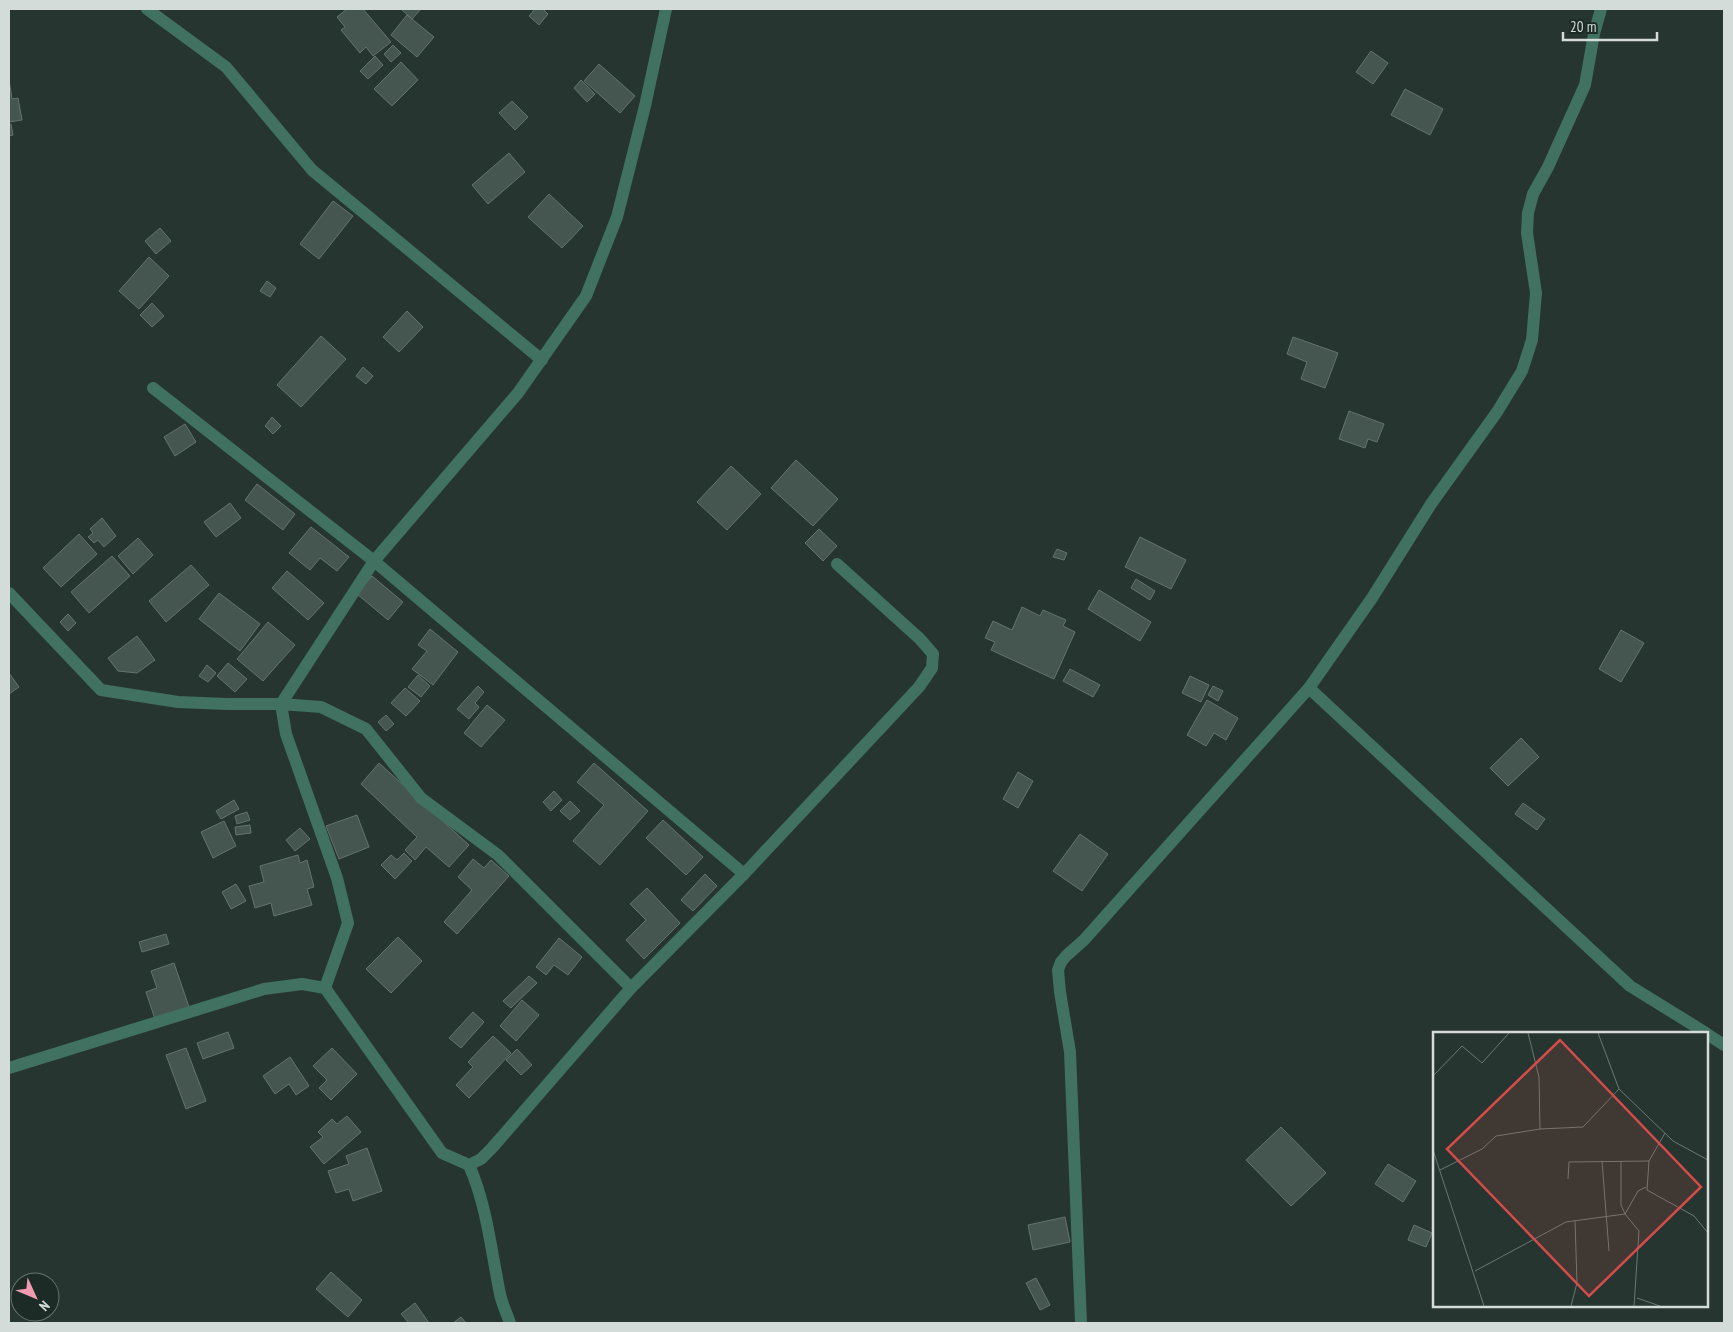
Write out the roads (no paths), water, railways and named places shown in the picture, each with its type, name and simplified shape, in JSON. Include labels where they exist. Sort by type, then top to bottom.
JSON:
[{"type":"street","points":[[147,9],[226,67],[312,170],[542,360]]},
{"type":"street","points":[[325,988],[348,923],[337,878],[286,734],[281,704],[374,561],[518,393],[586,296],[617,217],[645,106],[666,9]]},
{"type":"street","points":[[1081,1323],[1070,1052],[1060,992],[1058,970],[1061,962],[1084,940],[1309,688],[1372,598],[1431,504],[1497,412],[1522,371],[1532,340],[1536,294],[1527,234],[1528,213],[1533,194],[1548,167],[1585,85],[1594,34],[1601,9]]},
{"type":"street","points":[[153,388],[374,561],[744,874]]},
{"type":"street","points":[[469,1165],[481,1159],[492,1148],[631,988],[744,874],[919,687],[932,668],[933,654],[920,638],[837,564]]},
{"type":"street","points":[[9,593],[101,690],[178,702],[281,704],[321,707],[366,729],[421,798],[498,855],[631,988]]},
{"type":"street","points":[[1309,688],[1630,986],[1703,1032]]},
{"type":"street","points":[[9,1068],[264,989],[302,984],[325,988],[442,1153],[469,1165],[475,1178],[488,1223],[500,1296],[510,1323]]},
{"type":"street","points":[[1708,1035],[1724,1045]]}]
